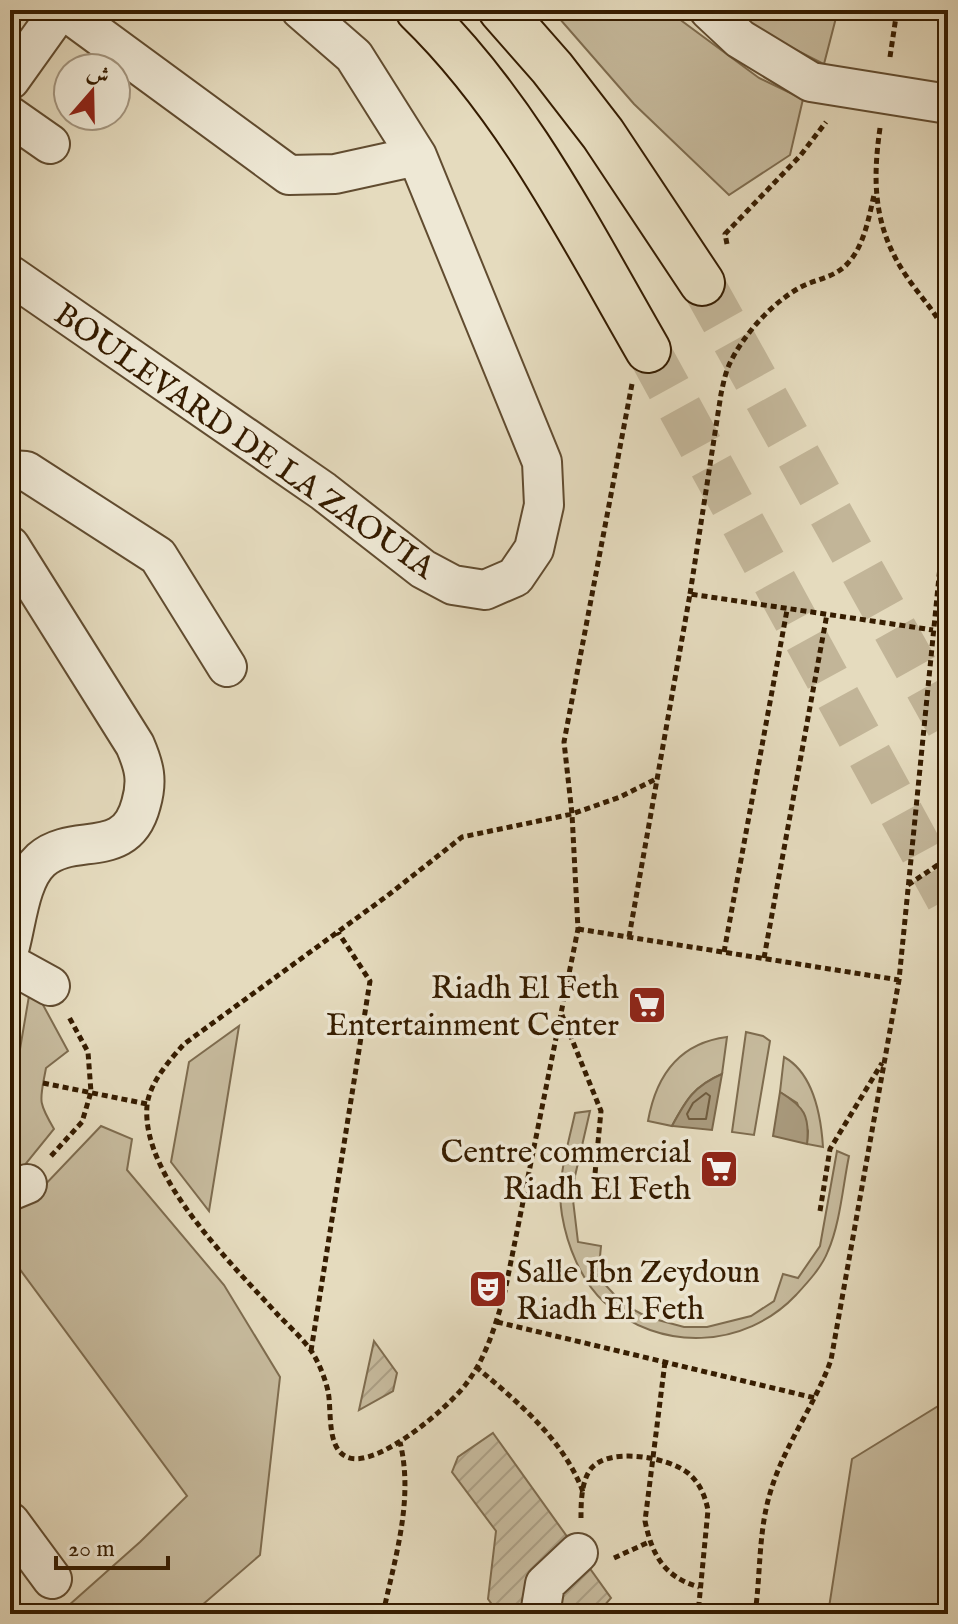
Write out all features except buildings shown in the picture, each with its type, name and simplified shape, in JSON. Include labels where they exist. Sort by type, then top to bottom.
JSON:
[{"type":"main road","points":[[418,10],[449,41],[503,110],[552,183],[648,350]]},
{"type":"main road","points":[[501,10],[552,68],[603,134],[702,283]]},
{"type":"street","points":[[10,80],[62,10],[289,175],[335,174],[417,156]]},
{"type":"street","name":"BOULEVARD DE LA ZAOUIA","points":[[10,275],[323,491],[423,569],[453,585],[485,590],[515,577],[534,549],[544,505],[542,462],[417,156],[354,56],[301,10]]},
{"type":"street","points":[[709,10],[740,39],[811,82],[948,104]]},
{"type":"street","points":[[10,116],[50,144]]},
{"type":"street","points":[[10,470],[26,471],[158,556],[227,667]]},
{"type":"street","points":[[10,546],[135,745],[146,771],[138,818],[126,832],[110,841],[62,849],[41,860],[26,884],[10,946]]},
{"type":"street","points":[[10,964],[56,996]]},
{"type":"street","points":[[10,1522],[52,1579]]},
{"type":"street","points":[[540,1614],[545,1584],[589,1547]]},
{"type":"path","points":[[890,61],[897,10]]},
{"type":"path","points":[[880,127],[874,169],[879,214],[895,257],[936,314],[948,339]]},
{"type":"path","points":[[725,234],[800,156]]},
{"type":"path","points":[[629,937],[728,366],[742,342],[777,305],[799,288],[836,274],[849,262],[863,235],[875,192]]},
{"type":"path","points":[[631,390],[564,742],[572,814],[578,929],[497,1322],[486,1352],[465,1385],[400,1442],[372,1458],[359,1460],[347,1457],[339,1452],[334,1442],[327,1388],[311,1351],[239,1271],[171,1188],[153,1148],[147,1104],[166,1066],[184,1044],[462,837],[572,814],[620,797],[658,778]]},
{"type":"path","points":[[755,1614],[763,1516],[771,1487],[831,1360],[899,980],[948,486]]},
{"type":"path","points":[[690,594],[933,630]]},
{"type":"path","points":[[724,952],[787,610]]},
{"type":"path","points":[[764,958],[827,614]]},
{"type":"path","points":[[908,885],[948,858]]},
{"type":"path","points":[[578,929],[899,980]]},
{"type":"path","points":[[311,1351],[370,981],[338,932]]},
{"type":"path","points":[[27,1180],[82,1122],[91,1092],[88,1052],[56,996]]},
{"type":"path","points":[[561,1012],[601,1111],[595,1174]]},
{"type":"path","points":[[820,1211],[830,1149],[885,1058]]},
{"type":"path","points":[[43,1083],[147,1104]]},
{"type":"path","points":[[497,1322],[815,1398]]},
{"type":"path","points":[[665,1362],[645,1521],[649,1542],[668,1573],[699,1587]]},
{"type":"path","points":[[476,1367],[518,1401],[560,1449],[583,1493]]},
{"type":"path","points":[[383,1614],[406,1502],[405,1462],[400,1442]]},
{"type":"path","points":[[649,1542],[614,1558],[589,1547],[580,1518],[590,1470],[599,1462],[609,1457],[626,1456],[654,1459],[679,1467],[690,1475],[705,1498],[708,1524],[698,1614]]},
{"type":"shaded area","points":[[552,10],[667,10],[759,78],[803,99],[790,155],[729,195],[634,104]]},
{"type":"shaded area","points":[[733,10],[838,10],[824,64],[766,33]]},
{"type":"shaded area","points":[[30,990],[42,1003],[68,1051],[46,1068],[42,1087],[42,1106],[54,1129],[24,1166],[10,1173],[10,1108]]},
{"type":"shaded area","points":[[239,1026],[209,1211],[171,1162],[189,1062]]},
{"type":"shaded area","points":[[746,1032],[770,1041],[754,1135],[732,1132]]},
{"type":"shaded area","points":[[727,1037],[722,1074],[692,1095],[672,1126],[648,1121],[657,1090],[672,1064],[696,1046]]},
{"type":"shaded area","points":[[784,1057],[794,1064],[809,1084],[820,1122],[823,1147],[807,1144],[808,1131],[797,1103],[780,1092]]},
{"type":"shaded area","points":[[590,1111],[575,1176],[573,1200],[578,1242],[601,1246],[598,1277],[623,1304],[647,1317],[684,1327],[707,1327],[751,1316],[774,1301],[783,1274],[798,1278],[820,1246],[837,1151],[849,1156],[836,1229],[818,1269],[796,1295],[775,1313],[752,1326],[727,1334],[702,1338],[675,1336],[650,1330],[626,1319],[604,1302],[588,1284],[571,1250],[562,1215],[562,1176],[575,1113]]},
{"type":"shaded area","points":[[101,1126],[132,1139],[127,1170],[224,1285],[280,1377],[260,1555],[201,1606],[199,1614],[59,1614],[187,1496],[13,1260],[10,1261],[10,1206],[41,1189]]},
{"type":"shaded area","points":[[374,1341],[397,1373],[393,1391],[359,1410]]},
{"type":"shaded area","points":[[948,1400],[948,1614],[828,1614],[852,1459]]},
{"type":"shaded area","points":[[493,1433],[611,1598],[597,1614],[499,1614],[488,1599],[496,1531],[452,1472],[458,1457]]},
{"type":"water","points":[[722,1074],[712,1130],[672,1126],[692,1095]]},
{"type":"water","points":[[780,1092],[804,1113],[807,1144],[773,1136]]},
{"type":"tunnel","points":[[702,283],[948,725]]},
{"type":"tunnel","points":[[648,350],[948,899]]},
{"type":"place","name":"Riadh El Feth Entertainment Center","points":[[647,1005]]},
{"type":"place","name":"Centre commercial Riadh El Feth","points":[[719,1169]]},
{"type":"place","name":"Salle Ibn Zeydoun Riadh El Feth","points":[[488,1289]]}]
